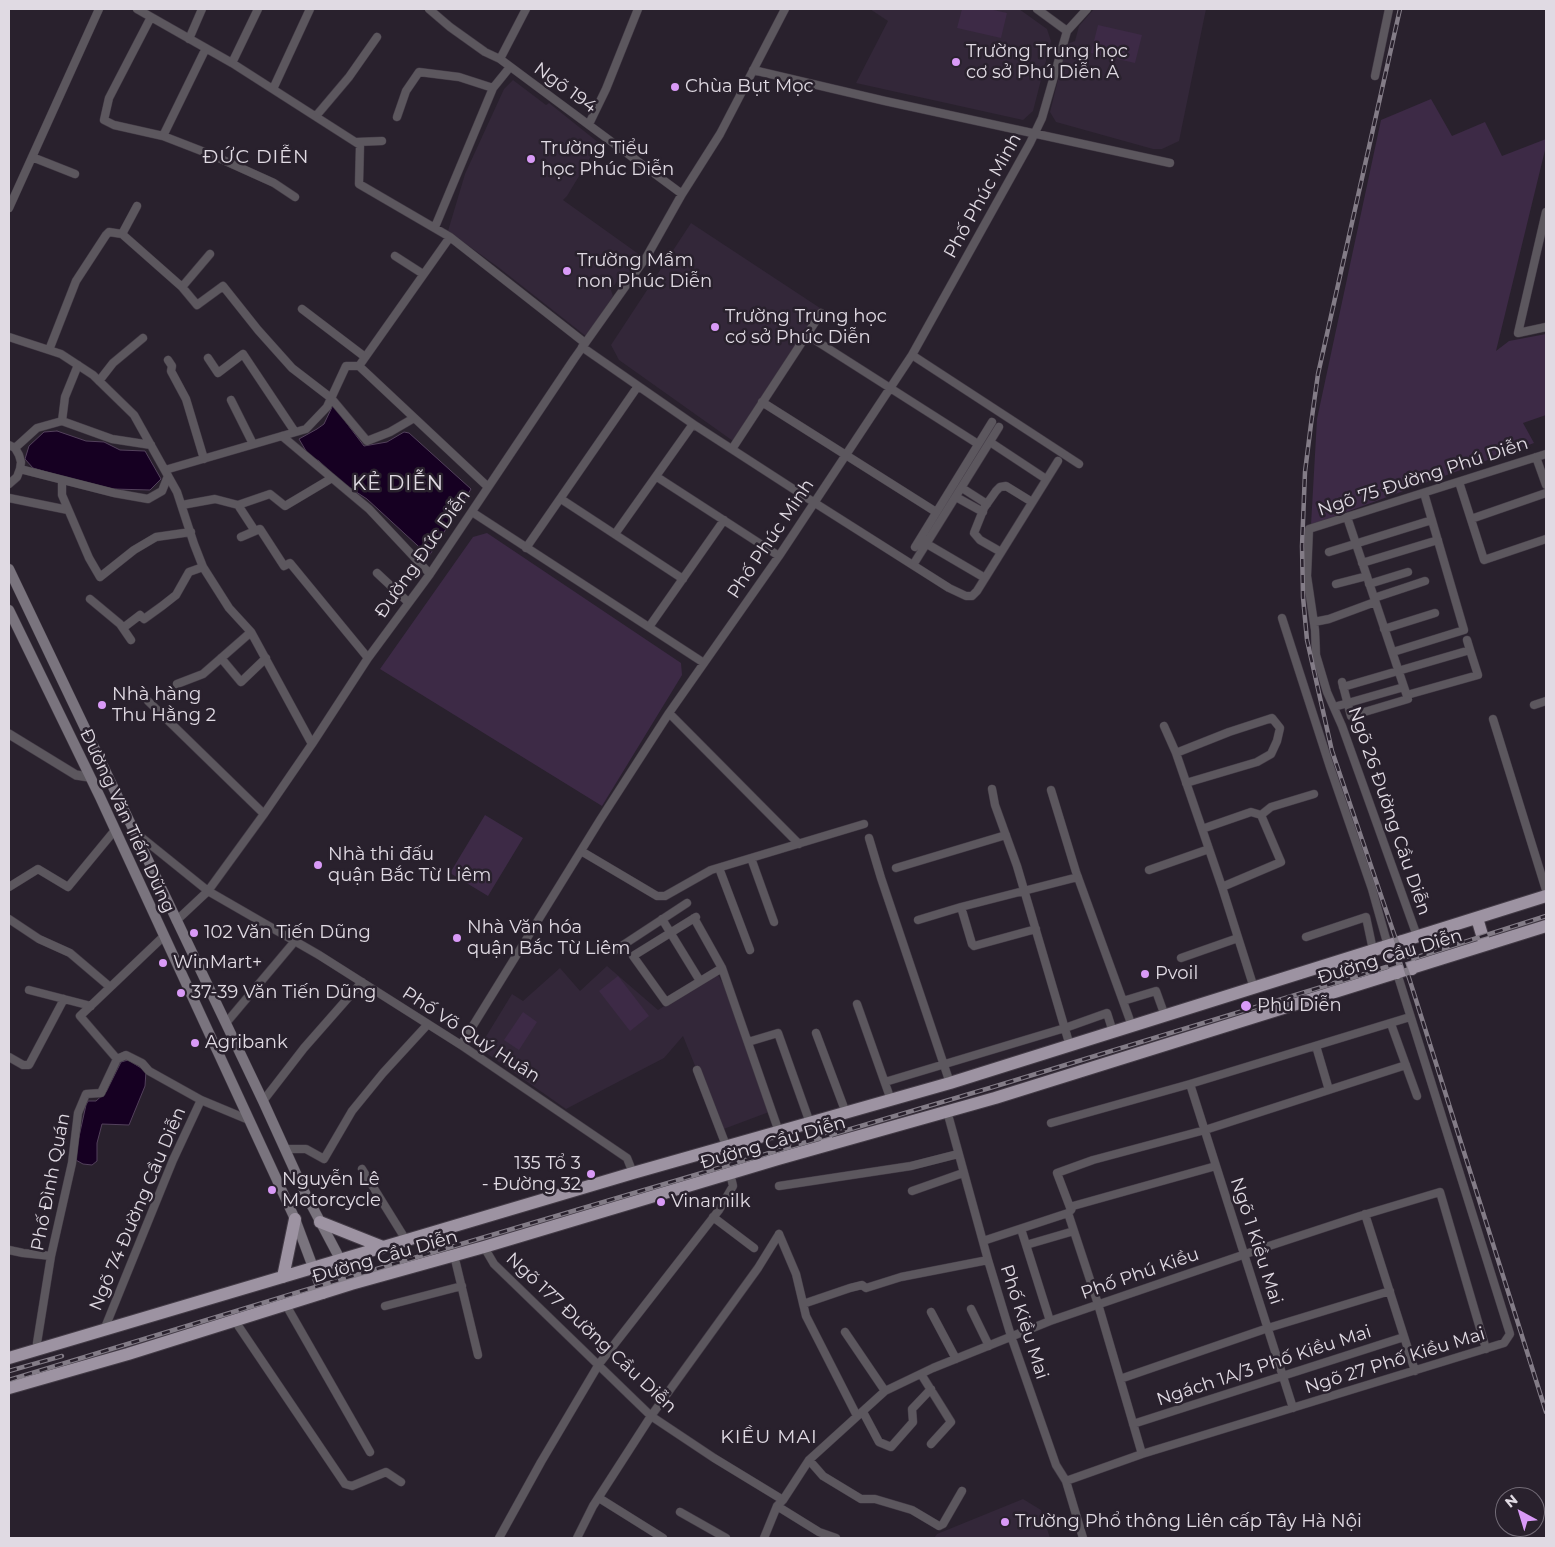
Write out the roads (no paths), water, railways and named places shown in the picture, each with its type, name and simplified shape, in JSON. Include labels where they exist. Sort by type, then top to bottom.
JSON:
[{"type":"highway","name":"Đường Cầu Diễn","points":[[9,1358],[632,1173],[727,1148],[950,1084],[1546,896]]},
{"type":"highway","points":[[1477,918],[1485,945]]},
{"type":"highway","name":"Đường Cầu Diễn","points":[[9,1388],[128,1354],[351,1284],[484,1247],[828,1144],[995,1098],[1546,926]]},
{"type":"highway","points":[[1402,941],[1412,968]]},
{"type":"highway","points":[[1388,946],[1397,973]]},
{"type":"highway","points":[[816,1122],[828,1144]]},
{"type":"highway","points":[[283,1277],[295,1219]]},
{"type":"highway","points":[[320,1222],[383,1247]]},
{"type":"main road","name":"Đường Văn Tiến Dũng","points":[[9,568],[351,1284]]},
{"type":"main road","name":"Đường Văn Tiến Dũng","points":[[9,610],[115,830],[250,1120],[295,1219],[323,1294]]},
{"type":"street","points":[[9,208],[99,9]]},
{"type":"street","points":[[189,38],[202,9]]},
{"type":"street","points":[[232,63],[258,9]]},
{"type":"street","points":[[273,89],[310,9]]},
{"type":"street","points":[[500,59],[526,9]]},
{"type":"street","points":[[589,124],[606,89],[638,9]]},
{"type":"street","name":"Đường Đức Diễn","points":[[176,921],[208,891],[264,814],[368,658],[430,574],[584,345],[647,256],[682,194],[720,134],[785,9]]},
{"type":"street","points":[[1037,9],[1067,31],[1087,9]]},
{"type":"street","points":[[1375,76],[1389,9]]},
{"type":"street","points":[[142,10],[232,63],[360,145],[359,184],[450,237],[638,386],[815,503],[950,588],[966,596],[972,596],[977,591],[1058,461]]},
{"type":"street","name":"Ngõ 194","points":[[434,10],[450,27],[485,52],[500,59],[682,194]]},
{"type":"street","points":[[152,17],[109,98],[104,118],[107,122],[163,136],[212,154],[274,183],[295,197]]},
{"type":"street","name":"Phố Phúc Minh","points":[[461,1045],[669,713],[815,503],[912,355],[1035,133],[1042,118],[1067,31]]},
{"type":"street","points":[[312,114],[349,77],[378,37]]},
{"type":"street","points":[[163,136],[206,48]]},
{"type":"street","points":[[435,227],[493,88],[510,67]]},
{"type":"street","points":[[753,70],[885,101],[1170,163]]},
{"type":"street","points":[[397,117],[406,91],[419,72],[459,77],[493,88]]},
{"type":"street","points":[[356,142],[382,141]]},
{"type":"street","points":[[32,157],[75,174]]},
{"type":"street","points":[[122,234],[137,206]]},
{"type":"street","points":[[1546,212],[1542,247],[1518,333],[1546,327]]},
{"type":"street","points":[[49,350],[76,281],[106,235],[113,232],[122,234],[182,287],[197,305],[223,286],[258,330],[292,368],[331,398],[367,441],[390,432],[414,418]]},
{"type":"street","points":[[359,366],[450,237]]},
{"type":"street","points":[[182,287],[210,254]]},
{"type":"street","points":[[395,256],[423,274]]},
{"type":"street","points":[[302,309],[365,357]]},
{"type":"street","points":[[732,449],[821,312]]},
{"type":"street","points":[[807,335],[978,444]]},
{"type":"street","points":[[9,337],[61,354],[99,381],[134,415],[177,492],[203,567],[229,608],[251,632],[312,744]]},
{"type":"street","points":[[99,381],[113,364],[143,338]]},
{"type":"street","points":[[208,358],[218,373],[243,354],[295,432]]},
{"type":"street","points":[[912,355],[1079,464]]},
{"type":"street","points":[[168,360],[172,366],[171,371],[186,399],[204,459]]},
{"type":"street","points":[[62,421],[65,397],[78,365]]},
{"type":"street","points":[[167,473],[204,459],[306,429],[327,407],[346,366],[359,366],[488,487]]},
{"type":"street","points":[[526,548],[638,386]]},
{"type":"street","points":[[231,400],[253,444]]},
{"type":"street","points":[[762,402],[936,512]]},
{"type":"street","points":[[9,484],[17,477],[20,469],[19,454],[12,447],[38,428],[62,421],[112,439],[151,445]]},
{"type":"street","points":[[615,534],[693,424]]},
{"type":"street","points":[[913,565],[990,442],[995,425],[978,444],[915,547]]},
{"type":"street","points":[[282,436],[369,508],[430,574]]},
{"type":"street","points":[[990,442],[1046,479]]},
{"type":"street","name":"Ngõ 75 Đường Phú Diễn","points":[[1314,622],[1307,576],[1309,529],[1546,454]]},
{"type":"street","points":[[1536,457],[1546,485]]},
{"type":"street","points":[[20,469],[148,499],[162,491],[167,473]]},
{"type":"street","points":[[657,477],[779,556]]},
{"type":"street","points":[[182,505],[215,499],[238,505],[270,494],[285,506],[332,478]]},
{"type":"street","points":[[62,480],[62,496],[89,558],[100,577],[134,550],[156,536],[191,532]]},
{"type":"street","points":[[1459,482],[1484,560],[1546,539]]},
{"type":"street","points":[[1001,552],[980,540],[974,533],[982,512],[1000,487],[1006,486],[1032,502]]},
{"type":"street","points":[[962,488],[987,504]]},
{"type":"street","points":[[1393,652],[1464,630],[1424,493]]},
{"type":"street","points":[[1471,519],[1546,493]]},
{"type":"street","points":[[956,497],[982,512]]},
{"type":"street","points":[[9,498],[68,510]]},
{"type":"street","points":[[561,498],[683,579]]},
{"type":"street","points":[[238,505],[255,531]]},
{"type":"street","points":[[472,512],[704,663]]},
{"type":"street","points":[[1347,517],[1393,652],[1399,670],[1406,691],[1408,699],[1351,716],[1342,685],[1399,670],[1470,650]]},
{"type":"street","points":[[649,628],[724,520]]},
{"type":"street","points":[[1329,552],[1432,520]]},
{"type":"street","points":[[241,537],[260,530],[284,566],[290,563],[368,658]]},
{"type":"street","points":[[1362,562],[1438,540]]},
{"type":"street","points":[[927,544],[985,578]]},
{"type":"street","points":[[123,628],[140,614],[144,619],[162,606],[176,595],[189,572],[203,567]]},
{"type":"street","points":[[1336,584],[1408,572]]},
{"type":"street","points":[[377,573],[408,602]]},
{"type":"street","points":[[1334,707],[1327,692],[1316,655],[1314,622],[1329,619],[1426,581]]},
{"type":"street","points":[[90,599],[123,628],[131,640]]},
{"type":"street","points":[[1384,629],[1436,613]]},
{"type":"street","points":[[1282,618],[1372,889],[1388,946]]},
{"type":"street","points":[[177,684],[203,674],[251,632]]},
{"type":"street","points":[[1406,691],[1478,675],[1467,640]]},
{"type":"street","points":[[221,658],[241,682],[266,658]]},
{"type":"street","name":"Ngõ 26 Đường Cầu Diễn","points":[[1406,691],[1334,707],[1417,936]]},
{"type":"street","points":[[148,701],[264,814]]},
{"type":"street","points":[[1534,705],[1546,701]]},
{"type":"street","points":[[669,713],[799,844]]},
{"type":"street","points":[[1176,753],[1272,718],[1280,728],[1271,754],[1257,762],[1186,783]]},
{"type":"street","points":[[1493,719],[1546,890]]},
{"type":"street","points":[[1164,726],[1176,753],[1209,849],[1254,988]]},
{"type":"street","points":[[9,734],[76,775],[89,777]]},
{"type":"street","points":[[992,789],[1025,891],[1070,1046]]},
{"type":"street","points":[[1051,790],[1078,877],[1132,1026]]},
{"type":"street","points":[[1262,815],[1271,807],[1314,794]]},
{"type":"street","points":[[1202,830],[1251,812],[1262,815]]},
{"type":"street","points":[[1222,887],[1281,862],[1262,815]]},
{"type":"street","points":[[581,851],[657,896],[665,896],[689,881],[719,868],[864,824]]},
{"type":"street","points":[[9,887],[38,869],[68,887],[115,830]]},
{"type":"street","name":"Phố Võ Quý Huân","points":[[134,832],[208,891],[295,941],[461,1045],[627,1158],[632,1173]]},
{"type":"street","points":[[896,868],[1006,835]]},
{"type":"street","points":[[869,838],[950,1084]]},
{"type":"street","points":[[1149,870],[1209,849]]},
{"type":"street","points":[[751,858],[774,922]]},
{"type":"street","points":[[719,868],[750,950]]},
{"type":"street","points":[[918,920],[1078,877]]},
{"type":"street","points":[[614,951],[687,903]]},
{"type":"street","points":[[961,907],[974,946],[1036,929]]},
{"type":"street","points":[[1306,937],[1366,917],[1373,950]]},
{"type":"street","points":[[722,968],[666,1002],[633,956],[695,918],[722,968],[779,1132]]},
{"type":"street","points":[[9,919],[39,939],[70,953],[110,987]]},
{"type":"street","points":[[662,919],[700,981]]},
{"type":"street","points":[[164,936],[80,1016],[117,1059],[126,1055],[142,1063],[148,1071],[201,1100],[250,1120]]},
{"type":"street","points":[[1181,958],[1238,938]]},
{"type":"street","points":[[226,1023],[295,941]]},
{"type":"street","name":"Ngõ 27 Phố Kiều Mai","points":[[1066,1480],[1142,1454],[1504,1344],[1510,1334],[1397,973]]},
{"type":"street","points":[[263,1101],[304,1048],[362,982]]},
{"type":"street","points":[[28,990],[91,1006]]},
{"type":"street","points":[[1123,1002],[1156,991],[1165,1016]]},
{"type":"street","points":[[9,1057],[23,1065],[28,1065],[64,999]]},
{"type":"street","points":[[857,1004],[891,1100]]},
{"type":"street","points":[[885,1082],[1065,1028],[1106,1013],[1113,1032]]},
{"type":"street","points":[[1051,1123],[1190,1084],[1410,1017]]},
{"type":"street","points":[[285,1149],[306,1149],[324,1159],[352,1110],[428,1024]]},
{"type":"street","points":[[1391,1024],[1417,1096]]},
{"type":"street","points":[[748,1042],[778,1033],[816,1122]]},
{"type":"street","points":[[816,1033],[846,1113]]},
{"type":"street","points":[[1316,1046],[1329,1090]]},
{"type":"street","name":"Phố Đình Quán","points":[[38,1350],[37,1343],[51,1256],[72,1166],[78,1113],[86,1094],[101,1093],[117,1059]]},
{"type":"street","points":[[1142,1454],[1057,1173],[1094,1160],[1205,1130],[1406,1064]]},
{"type":"street","points":[[697,1070],[727,1148]]},
{"type":"street","name":"Ngõ 1 Kiều Mai","points":[[1190,1084],[1293,1408]]},
{"type":"street","name":"Ngõ 74 Đường Cầu Diễn","points":[[104,1330],[173,1160],[201,1100]]},
{"type":"street","name":"Phố Kiều Mai","points":[[947,1111],[963,1173],[1011,1336],[1056,1465],[1066,1480],[1083,1538]]},
{"type":"street","points":[[779,1186],[911,1166],[958,1154]]},
{"type":"street","points":[[983,1241],[1070,1211],[1074,1206],[1216,1166]]},
{"type":"street","points":[[362,1169],[406,1240]]},
{"type":"street","points":[[912,1190],[963,1173]]},
{"type":"street","points":[[499,1538],[599,1364],[713,1217],[733,1186],[730,1174]]},
{"type":"street","name":"Phố Phú Kiều","points":[[764,1538],[777,1506],[809,1460],[886,1391],[956,1359],[1050,1321],[1365,1214],[1440,1192],[1486,1349]]},
{"type":"street","points":[[1365,1214],[1415,1370]]},
{"type":"street","points":[[713,1217],[754,1248]]},
{"type":"street","points":[[1021,1229],[1050,1321]]},
{"type":"street","points":[[1026,1246],[1074,1231]]},
{"type":"street","points":[[577,1538],[599,1498],[651,1416],[758,1268],[779,1234],[796,1274],[806,1316],[860,1414],[879,1442],[891,1447],[912,1422],[912,1409],[931,1389]]},
{"type":"street","name":"Ngõ 177 Đường Cầu Diễn","points":[[484,1247],[494,1264],[560,1330],[599,1364],[651,1416],[714,1458],[783,1500]]},
{"type":"street","points":[[9,1250],[51,1256]]},
{"type":"street","points":[[454,1255],[478,1355]]},
{"type":"street","points":[[803,1304],[862,1285],[866,1288],[901,1277],[988,1260]]},
{"type":"street","points":[[385,1306],[462,1286]]},
{"type":"street","points":[[1120,1380],[1268,1328],[1390,1291]]},
{"type":"street","points":[[286,1305],[370,1452]]},
{"type":"street","points":[[971,1309],[989,1346]]},
{"type":"street","points":[[931,1312],[956,1359]]},
{"type":"street","points":[[236,1321],[346,1484],[352,1486],[386,1472],[401,1482]]},
{"type":"street","points":[[845,1332],[886,1391]]},
{"type":"street","name":"Ngách 1A/3 Phố Kiều Mai","points":[[1133,1424],[1404,1337]]},
{"type":"street","points":[[921,1374],[951,1422],[932,1444]]},
{"type":"street","points":[[809,1460],[823,1476],[861,1499],[875,1499],[912,1510],[939,1526],[943,1524],[962,1491]]},
{"type":"street","points":[[599,1498],[663,1538]]},
{"type":"street","points":[[777,1506],[819,1532],[836,1538]]},
{"type":"street","points":[[680,1512],[726,1538]]},
{"type":"railway","points":[[1400,9],[1318,374],[1305,472],[1302,546],[1303,597],[1307,640],[1332,751],[1410,981],[1546,1412]]},
{"type":"railway","points":[[9,1380],[302,1291],[993,1087],[1361,975],[1546,916]]},
{"type":"railway","points":[[9,1371],[62,1356]]},
{"type":"place","name":"Trường Trung học cơ sở Phú Diễn A","points":[[956,62]]},
{"type":"place","name":"Chùa Bụt Mọc","points":[[675,87]]},
{"type":"place","name":"Trường Tiểu học Phúc Diễn","points":[[531,159]]},
{"type":"place","name":"Trường Mầm non Phúc Diễn","points":[[567,271]]},
{"type":"place","name":"Trường Trung học cơ sở Phúc Diễn","points":[[715,327]]},
{"type":"place","name":"Nhà hàng Thu Hằng 2","points":[[102,705]]},
{"type":"place","name":"Nhà thi đấu quận Bắc Từ Liêm","points":[[318,865]]},
{"type":"place","name":"102 Văn Tiến Dũng","points":[[194,933]]},
{"type":"place","name":"Nhà Văn hóa quận Bắc Từ Liêm","points":[[457,938]]},
{"type":"place","name":"WinMart+","points":[[163,963]]},
{"type":"place","name":"Pvoil","points":[[1145,974]]},
{"type":"place","name":"37-39 Văn Tiến Dũng","points":[[181,993]]},
{"type":"place","name":"Phú Diễn","points":[[1246,1006]]},
{"type":"place","name":"Agribank","points":[[195,1043]]},
{"type":"place","name":"135 Tổ 3 - Đường 32","points":[[591,1174]]},
{"type":"place","name":"Nguyễn Lê Motorcycle","points":[[272,1190]]},
{"type":"place","name":"Vinamilk","points":[[661,1202]]},
{"type":"place","name":"Trường Phổ thông Liên cấp Tây Hà Nội","points":[[1005,1522]]},
{"type":"district","name":"ĐỨC DIỄN","points":[[256,157]]},
{"type":"district","name":"KẺ DIỄN","points":[[398,484]]},
{"type":"district","name":"KIỀU MAI","points":[[769,1437]]}]
